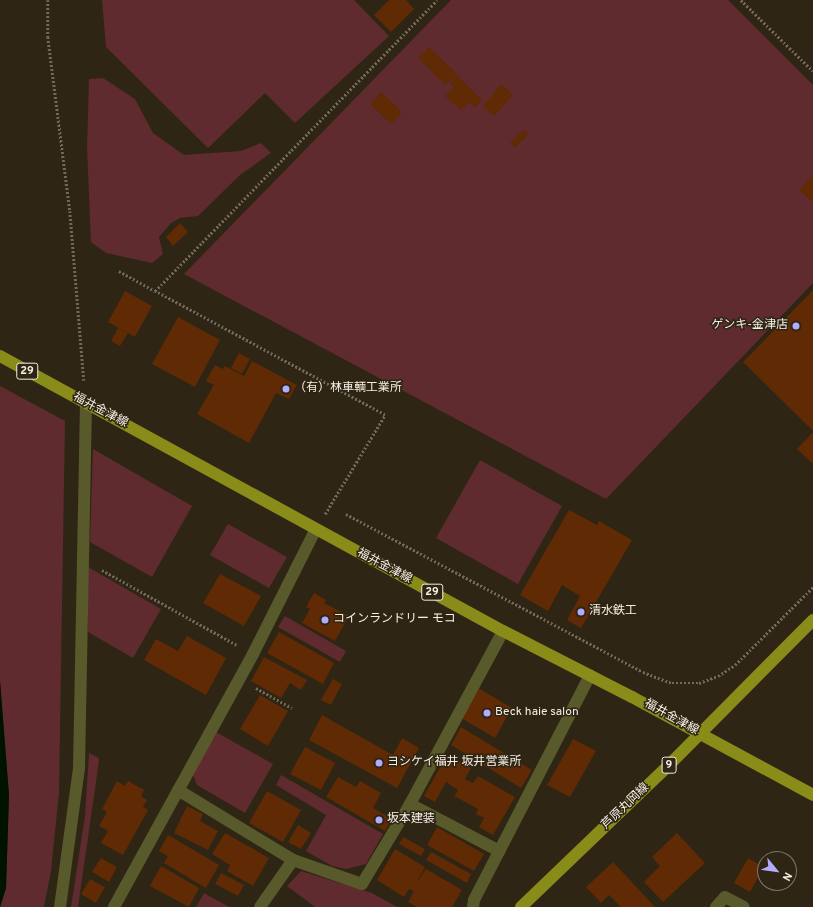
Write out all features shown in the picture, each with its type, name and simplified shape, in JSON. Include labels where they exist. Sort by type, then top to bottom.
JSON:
[{"type":"main road","name":"福井金津線","points":[[0,356],[503,631],[590,675],[813,795]]},
{"type":"main road","name":"芦原丸岡線","points":[[521,907],[667,767],[698,733],[813,620]]},
{"type":"street","points":[[60,907],[80,768],[86,402]]},
{"type":"street","points":[[114,907],[240,679],[316,529]]},
{"type":"street","points":[[178,790],[293,860],[362,884],[410,804],[503,631]]},
{"type":"street","points":[[474,907],[474,900],[590,675]]},
{"type":"street","points":[[410,804],[499,851]]},
{"type":"street","points":[[260,907],[293,860]]},
{"type":"street","points":[[716,907],[726,897],[744,907]]},
{"type":"path","points":[[48,0],[48,37],[70,212],[86,402]]},
{"type":"path","points":[[154,291],[437,0]]},
{"type":"path","points":[[741,0],[813,71]]},
{"type":"path","points":[[119,271],[385,415],[316,529]]},
{"type":"path","points":[[346,514],[643,672],[672,684],[699,683],[718,676],[735,665],[813,587]]},
{"type":"path","points":[[102,570],[253,654]]},
{"type":"path","points":[[240,679],[292,708]]},
{"type":"shaded area","points":[[102,0],[354,0],[389,36],[295,123],[265,93],[208,148],[106,47]]},
{"type":"shaded area","points":[[451,0],[728,0],[813,85],[813,283],[606,499],[184,274]]},
{"type":"shaded area","points":[[103,78],[135,99],[153,133],[184,155],[241,151],[261,143],[271,153],[240,175],[198,216],[180,218],[171,223],[159,237],[163,254],[152,263],[106,253],[91,242],[87,148],[89,79]]},
{"type":"shaded area","points":[[0,386],[65,421],[59,793],[51,871],[44,907],[0,907],[6,888],[9,795],[0,681]]},
{"type":"shaded area","points":[[93,449],[192,506],[152,577],[90,542]]},
{"type":"shaded area","points":[[480,460],[562,506],[518,584],[436,538]]},
{"type":"shaded area","points":[[228,524],[287,557],[269,588],[210,555]]},
{"type":"shaded area","points":[[88,567],[161,609],[133,658],[88,632]]},
{"type":"shaded area","points":[[285,616],[346,651],[340,662],[278,627]]},
{"type":"shaded area","points":[[0,681],[9,795],[6,888],[0,907]]},
{"type":"shaded area","points":[[216,732],[273,764],[245,813],[197,785],[193,775]]},
{"type":"shaded area","points":[[89,753],[99,758],[98,768],[78,907],[71,907],[85,816]]},
{"type":"shaded area","points":[[281,775],[383,834],[366,864],[346,869],[332,866],[306,851],[326,815],[276,785]]},
{"type":"shaded area","points":[[301,871],[372,893],[397,907],[315,907],[287,886]]},
{"type":"shaded area","points":[[204,893],[229,907],[196,907]]},
{"type":"building","points":[[389,0],[406,0],[414,9],[391,32],[374,15]]},
{"type":"building","points":[[429,47],[457,74],[445,85],[418,58]]},
{"type":"building","points":[[457,75],[482,100],[475,108],[469,102],[461,110],[445,96],[454,87],[450,83]]},
{"type":"building","points":[[501,84],[513,95],[494,116],[483,106]]},
{"type":"building","points":[[381,92],[402,112],[391,124],[370,104]]},
{"type":"building","points":[[524,129],[529,134],[515,148],[510,143]]},
{"type":"building","points":[[813,175],[813,202],[799,190]]},
{"type":"building","points":[[180,223],[188,232],[173,246],[166,237]]},
{"type":"building","name":"ゲンキ-金津店","points":[[813,290],[813,431],[743,362]]},
{"type":"building","points":[[125,291],[152,306],[135,337],[108,322]]},
{"type":"building","points":[[178,317],[220,340],[195,387],[152,364]]},
{"type":"building","points":[[118,328],[128,333],[120,346],[111,341]]},
{"type":"building","points":[[239,353],[250,359],[242,374],[231,368]]},
{"type":"building","points":[[252,361],[297,385],[289,399],[276,393],[249,443],[197,414],[214,385],[206,381],[215,365],[223,369],[225,366],[244,376]]},
{"type":"building","points":[[813,432],[813,464],[797,449]]},
{"type":"building","points":[[569,510],[597,525],[599,521],[632,540],[581,628],[567,620],[580,596],[562,585],[548,611],[520,595]]},
{"type":"building","points":[[220,574],[261,596],[244,626],[203,603]]},
{"type":"building","name":"コインランドリー モコ","points":[[314,593],[326,600],[324,603],[349,616],[335,641],[302,623],[310,609],[306,607]]},
{"type":"building","points":[[279,632],[334,663],[323,684],[267,653]]},
{"type":"building","points":[[187,636],[226,658],[206,695],[144,660],[156,639],[178,651]]},
{"type":"building","points":[[264,657],[307,680],[301,690],[290,683],[281,698],[251,681]]},
{"type":"building","points":[[333,679],[342,684],[331,705],[321,700]]},
{"type":"building","name":"Beck haie salon","points":[[478,688],[512,708],[495,738],[461,718]]},
{"type":"building","points":[[260,695],[288,711],[268,746],[240,729]]},
{"type":"building","points":[[322,715],[393,755],[402,738],[419,748],[397,788],[309,740]]},
{"type":"building","points":[[461,727],[532,770],[521,788],[451,745]]},
{"type":"building","points":[[573,739],[596,751],[570,797],[547,785]]},
{"type":"building","points":[[305,747],[335,763],[321,790],[290,774]]},
{"type":"building","points":[[447,755],[471,768],[465,779],[473,783],[478,776],[515,797],[493,835],[479,827],[484,818],[476,814],[478,809],[454,796],[458,790],[446,782],[435,802],[424,796]]},
{"type":"building","points":[[338,777],[356,787],[360,781],[381,793],[373,808],[392,819],[385,831],[326,797]]},
{"type":"building","points":[[117,781],[125,786],[128,781],[144,790],[141,796],[147,800],[143,807],[148,810],[123,855],[101,843],[108,831],[99,826],[107,812],[102,809]]},
{"type":"building","points":[[267,791],[301,810],[283,842],[249,823]]},
{"type":"building","points":[[187,806],[203,814],[200,821],[218,831],[208,850],[174,833]]},
{"type":"building","points":[[298,825],[311,833],[301,849],[288,842]]},
{"type":"building","points":[[437,827],[484,854],[474,871],[427,845]]},
{"type":"building","points":[[225,833],[269,858],[253,886],[227,871],[230,865],[212,854]]},
{"type":"building","points":[[677,833],[705,863],[663,902],[644,882],[660,866],[652,857]]},
{"type":"building","points":[[168,835],[219,865],[206,888],[164,863],[168,856],[159,851]]},
{"type":"building","points":[[403,837],[425,849],[421,856],[399,844]]},
{"type":"building","points":[[395,849],[425,867],[416,883],[426,869],[462,890],[452,907],[417,907],[408,902],[414,891],[409,889],[404,897],[377,880]]},
{"type":"building","points":[[431,852],[471,874],[467,883],[426,860]]},
{"type":"building","points":[[101,858],[117,867],[109,882],[92,872]]},
{"type":"building","points":[[748,858],[757,863],[757,880],[750,892],[734,883]]},
{"type":"building","points":[[613,862],[655,907],[621,907],[609,895],[601,903],[586,887]]},
{"type":"building","points":[[161,866],[199,888],[189,907],[150,886]]},
{"type":"building","points":[[221,873],[244,885],[238,896],[215,884]]},
{"type":"building","points":[[90,879],[105,887],[96,903],[81,894]]},
{"type":"place","name":"ゲンキ-金津店","points":[[796,326]]},
{"type":"place","name":"（有）林車輌工業所","points":[[286,389]]},
{"type":"place","name":"清水鉄工","points":[[581,612]]},
{"type":"place","name":"コインランドリー モコ","points":[[325,620]]},
{"type":"place","name":"Beck haie salon","points":[[487,713]]},
{"type":"place","name":"ヨシケイ福井 坂井営業所","points":[[379,763]]},
{"type":"place","name":"坂本建装","points":[[379,820]]}]
